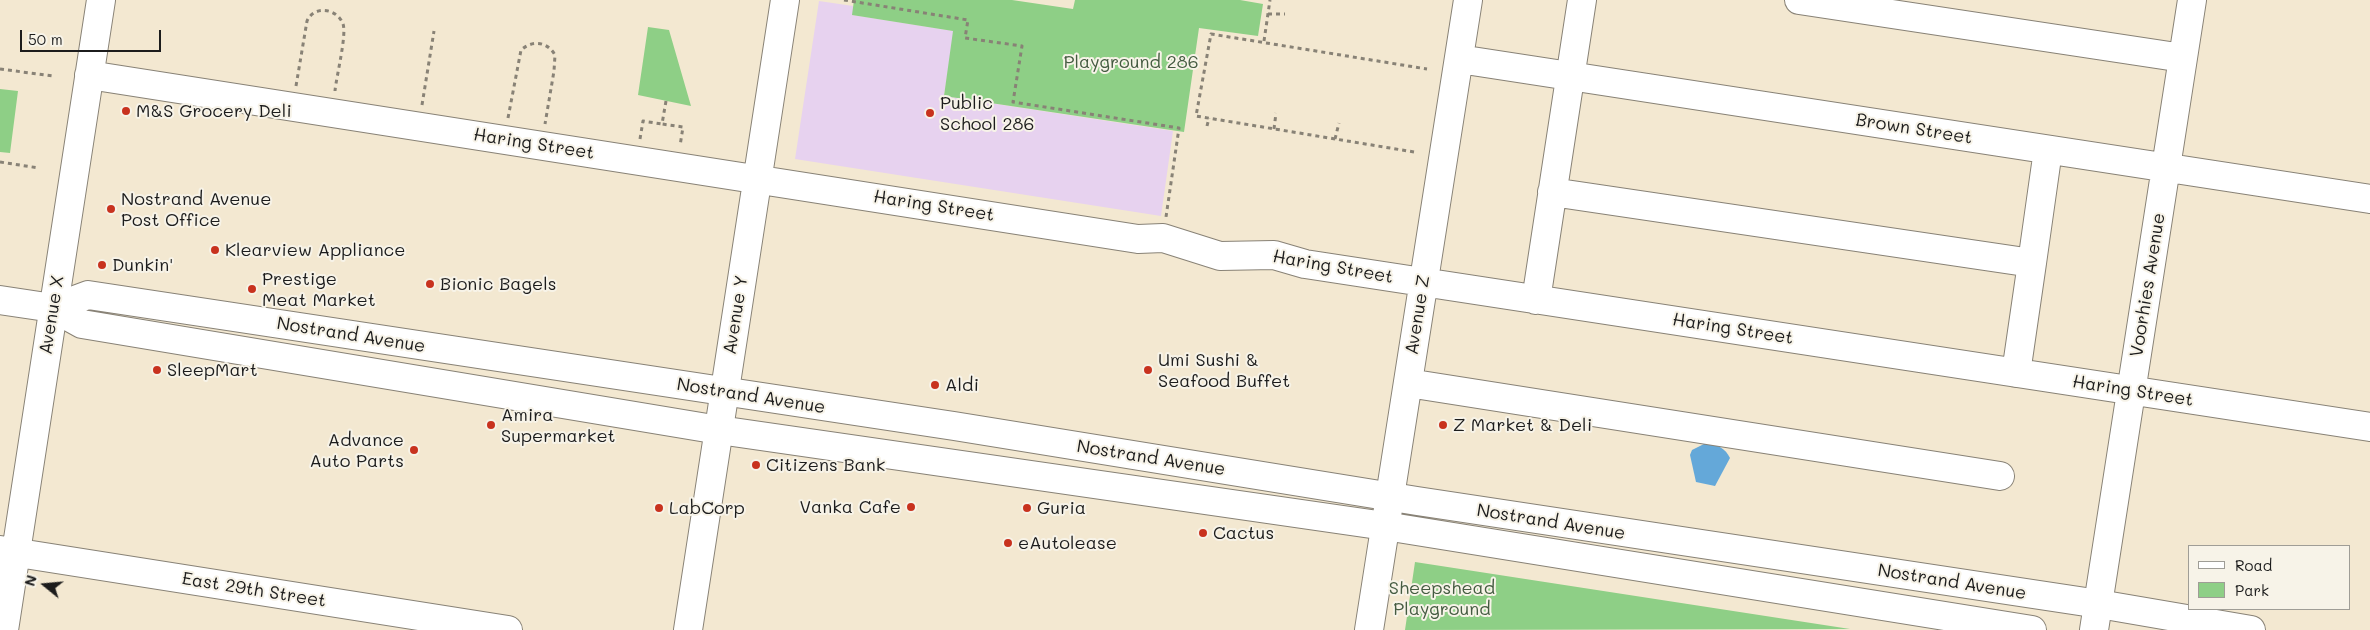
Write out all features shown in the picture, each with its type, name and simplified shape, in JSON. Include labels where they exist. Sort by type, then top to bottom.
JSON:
[{"type":"street","name":"Avenue X","points":[[4,630],[8,551],[53,308],[101,0]]},
{"type":"street","name":"Avenue Y","points":[[688,630],[785,0]]},
{"type":"street","name":"Avenue Z","points":[[1369,630],[1468,0]]},
{"type":"street","points":[[1536,300],[1582,0]]},
{"type":"street","points":[[1800,0],[2183,58]]},
{"type":"street","name":"Voorhies Avenue","points":[[2096,617],[2192,0]]},
{"type":"street","name":"Brown Street","points":[[1459,60],[2370,199]]},
{"type":"street","name":"Haring Street","points":[[89,75],[1138,238],[1163,238],[1220,256],[1274,255],[1305,264],[2370,428]]},
{"type":"street","points":[[2016,373],[2048,150]]},
{"type":"street","points":[[1552,192],[2032,263]]},
{"type":"street","name":"Nostrand Avenue","points":[[53,308],[88,295],[964,428],[1390,497],[2096,617],[2251,630]]},
{"type":"street","name":"Nostrand Avenue","points":[[0,300],[53,308],[82,324],[719,430],[1385,526],[2032,630]]},
{"type":"street","points":[[1408,383],[2000,476]]},
{"type":"street","name":"East 29th Street","points":[[8,551],[508,630]]},
{"type":"path","points":[[844,0],[968,20],[965,38],[1022,46],[1014,102],[1179,128],[1165,220]]},
{"type":"path","points":[[1264,42],[1270,0]]},
{"type":"path","points":[[296,86],[306,21],[310,14],[315,11],[327,10],[339,18],[344,29],[334,92]]},
{"type":"path","points":[[1268,14],[1285,14]]},
{"type":"path","points":[[422,106],[434,31]]},
{"type":"path","points":[[1414,152],[1196,116],[1210,34],[1427,69]]},
{"type":"path","points":[[508,119],[521,50],[530,44],[539,43],[546,45],[555,55],[545,124]]},
{"type":"path","points":[[0,69],[54,76]]},
{"type":"path","points":[[662,124],[666,101]]},
{"type":"path","points":[[1274,129],[1276,113]]},
{"type":"path","points":[[1207,126],[1209,118]]},
{"type":"path","points":[[637,160],[643,121],[683,127],[677,166]]},
{"type":"path","points":[[1335,139],[1338,123]]},
{"type":"path","points":[[0,162],[39,168]]},
{"type":"shaded area","name":"Public School 286","points":[[819,1],[853,6],[853,15],[954,31],[944,96],[1173,131],[1161,216],[795,159]]},
{"type":"green space","name":"Playground 286","points":[[854,0],[1012,0],[1073,9],[1075,0],[1240,0],[1263,4],[1258,36],[1199,28],[1184,132],[944,96],[953,31],[852,15]]},
{"type":"green space","points":[[648,27],[669,30],[691,106],[638,95]]},
{"type":"green space","points":[[0,89],[18,91],[10,153],[0,152]]},
{"type":"green space","name":"Sheepshead Playground","points":[[1415,562],[1850,629],[1405,630]]},
{"type":"water","points":[[1704,444],[1720,447],[1726,451],[1730,458],[1715,486],[1696,482],[1690,455],[1692,450]]},
{"type":"place","name":"M&S Grocery Deli","points":[[126,111]]},
{"type":"place","name":"Public School 286","points":[[930,113]]},
{"type":"place","name":"Nostrand Avenue Post Office","points":[[111,209]]},
{"type":"place","name":"Klearview Appliance","points":[[215,250]]},
{"type":"place","name":"Dunkin'","points":[[102,265]]},
{"type":"place","name":"Bionic Bagels","points":[[430,284]]},
{"type":"place","name":"Prestige Meat Market","points":[[252,289]]},
{"type":"place","name":"SleepMart","points":[[157,370]]},
{"type":"place","name":"Umi Sushi & Seafood Buffet","points":[[1148,370]]},
{"type":"place","name":"Aldi","points":[[935,385]]},
{"type":"place","name":"Amira Supermarket","points":[[491,425]]},
{"type":"place","name":"Z Market & Deli","points":[[1443,425]]},
{"type":"place","name":"Advance Auto Parts","points":[[414,450]]},
{"type":"place","name":"Citizens Bank","points":[[756,465]]},
{"type":"place","name":"Vanka Cafe","points":[[911,507]]},
{"type":"place","name":"LabCorp","points":[[659,508]]},
{"type":"place","name":"Guria","points":[[1027,508]]},
{"type":"place","name":"Cactus","points":[[1203,533]]},
{"type":"place","name":"eAutolease","points":[[1008,543]]}]
